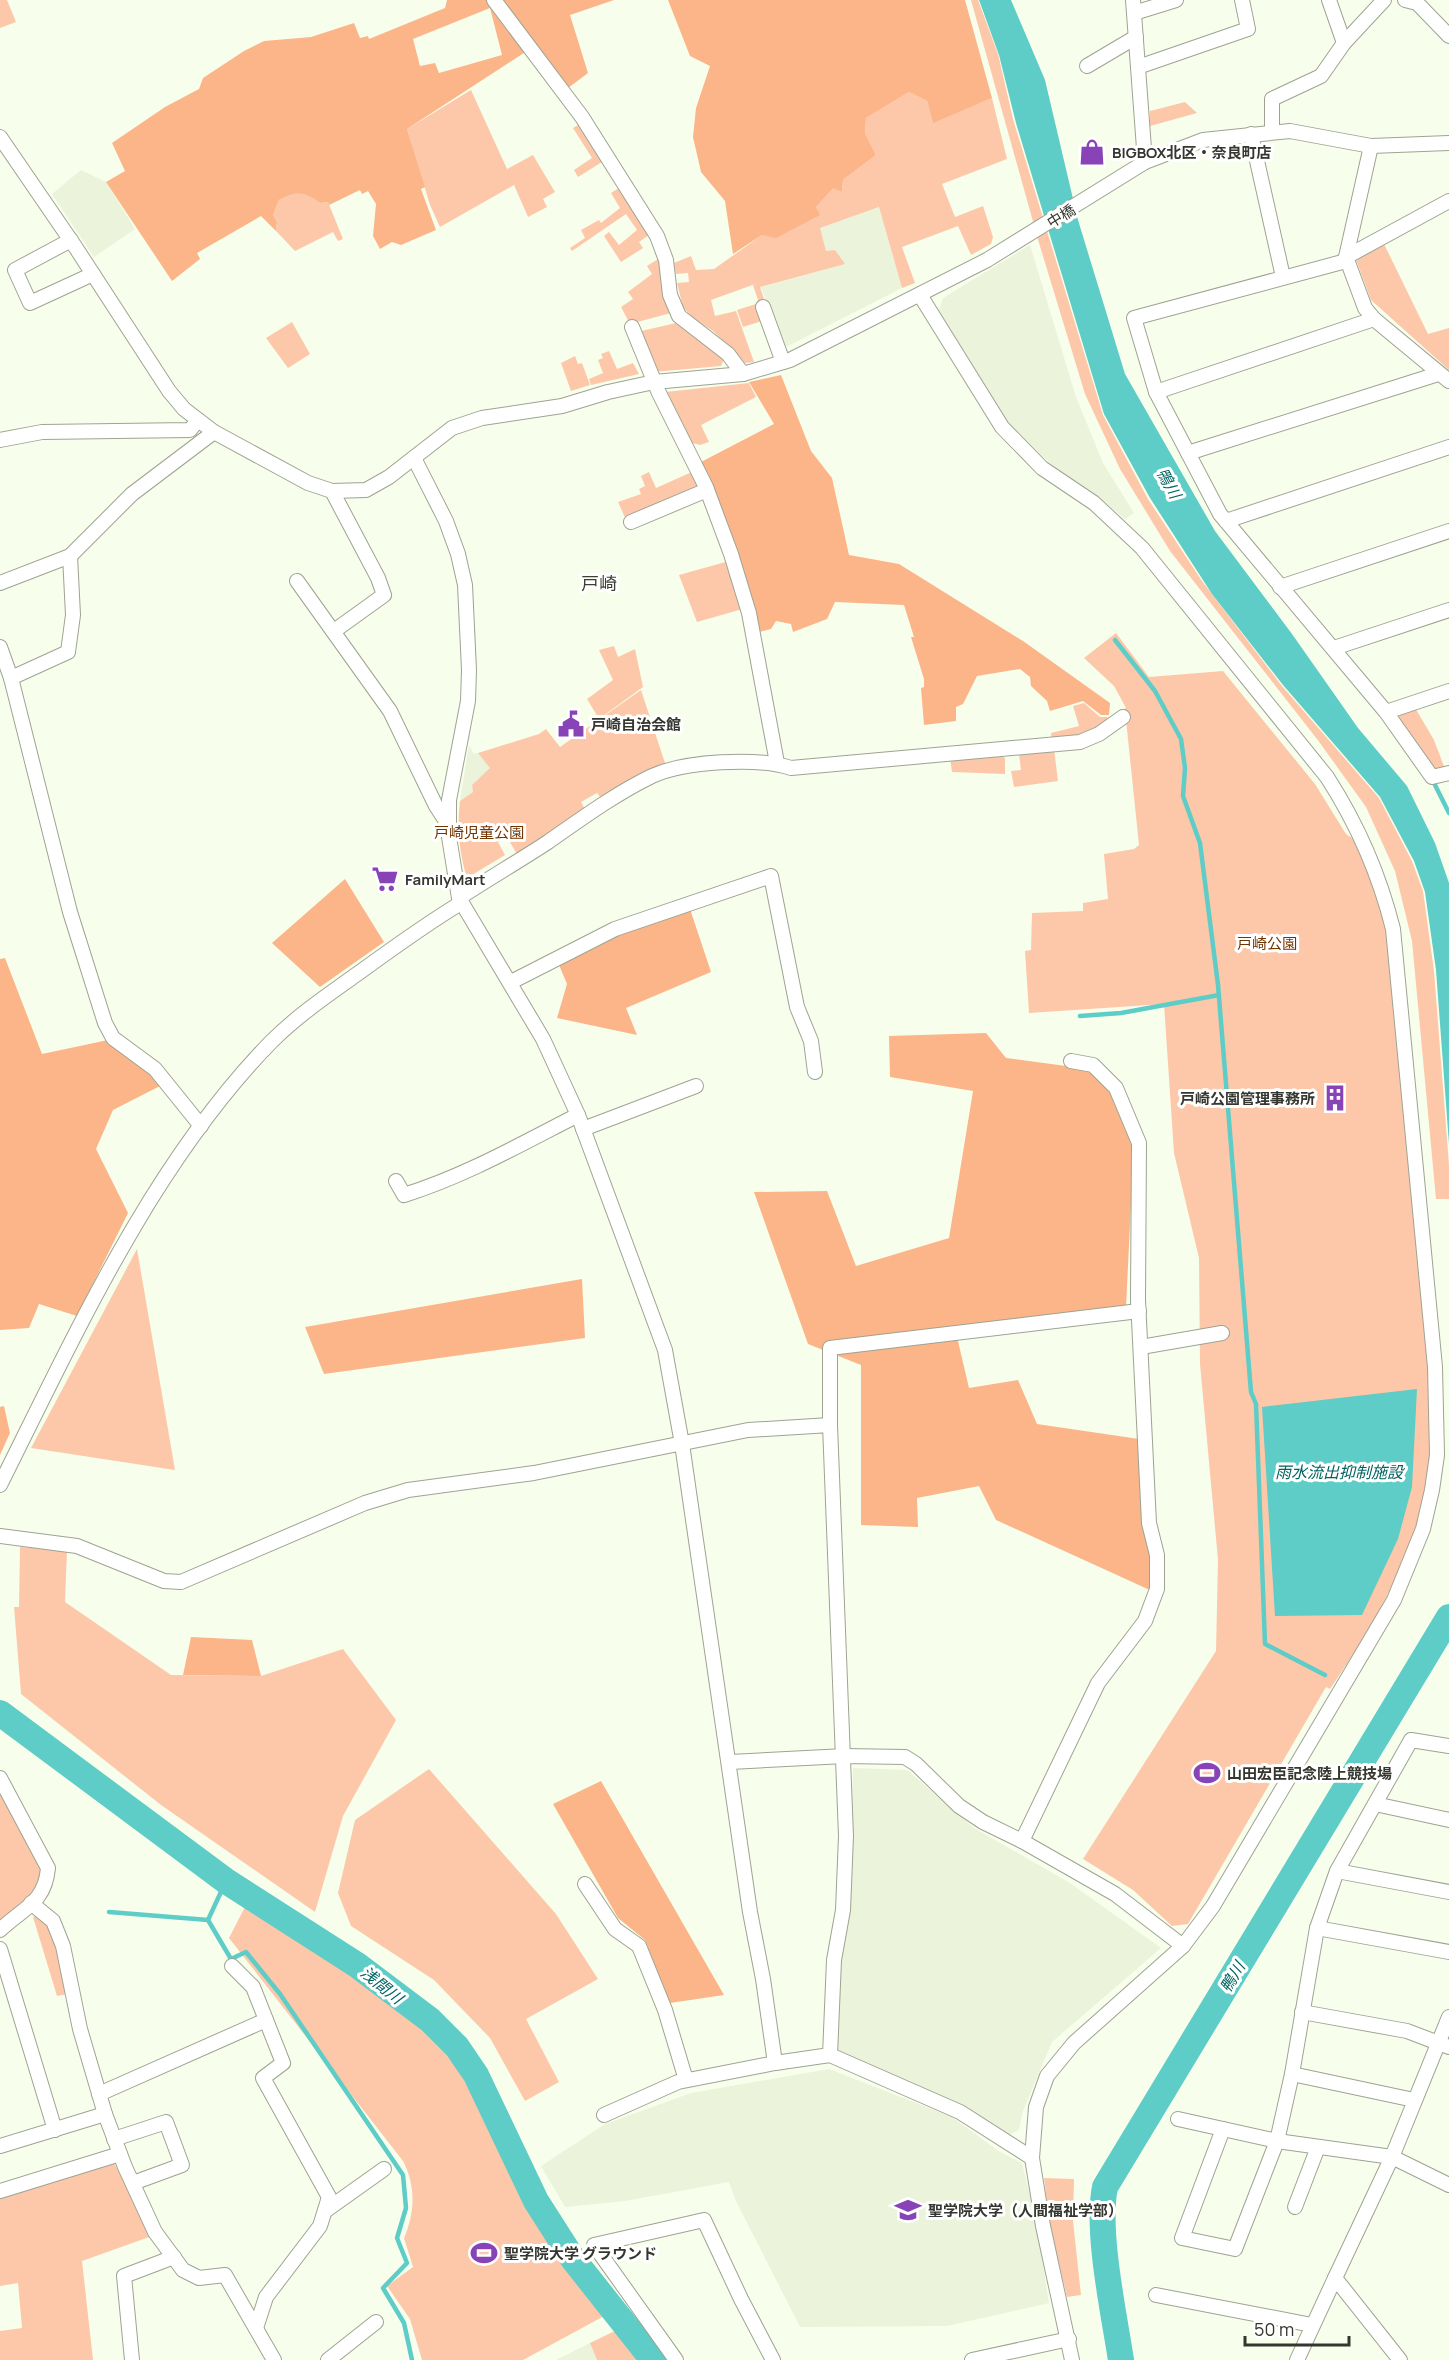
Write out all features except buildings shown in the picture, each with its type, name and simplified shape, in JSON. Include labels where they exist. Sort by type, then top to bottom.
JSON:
[{"type":"street","points":[[494,0],[582,117],[657,236],[666,260],[670,295],[679,316],[728,354],[743,374]]},
{"type":"street","points":[[1145,162],[1134,6],[1176,0]]},
{"type":"street","points":[[1138,67],[1248,29],[1242,0]]},
{"type":"street","points":[[1329,0],[1344,43]]},
{"type":"street","points":[[1272,131],[1272,99],[1321,76],[1344,43],[1384,0]]},
{"type":"street","points":[[1405,0],[1417,3],[1449,36]]},
{"type":"street","points":[[1087,66],[1136,37]]},
{"type":"street","name":"中橋","points":[[332,491],[366,490],[414,458],[452,428],[474,421],[562,406],[608,392],[654,382],[743,374],[783,362],[920,295],[1032,234],[1145,162],[1203,140],[1272,131],[1290,131],[1371,146],[1449,143]]},
{"type":"street","points":[[1251,134],[1283,277]]},
{"type":"street","points":[[0,137],[71,240],[169,391],[198,420],[214,432],[308,483],[332,491],[378,578],[384,595],[334,631]]},
{"type":"street","points":[[1371,146],[1346,259],[1365,308],[1374,320],[1444,377]]},
{"type":"street","points":[[1449,201],[1346,259],[1134,318],[1156,392],[1226,521],[1386,712],[1432,777],[1449,773]]},
{"type":"street","points":[[71,240],[15,270],[30,303],[93,274]]},
{"type":"street","points":[[920,295],[1002,427],[1025,453],[1094,503],[1142,548],[1327,777],[1352,816],[1373,862],[1394,929],[1435,1367],[1437,1455],[1428,1510],[1408,1569],[1394,1600],[1213,1906],[1183,1946],[1074,2043],[1047,2076],[1036,2107],[1032,2158],[1042,2226],[1072,2360]]},
{"type":"street","points":[[763,308],[783,362]]},
{"type":"street","points":[[1156,392],[1374,320]]},
{"type":"street","points":[[632,327],[654,382],[707,490],[749,613],[777,763]]},
{"type":"street","points":[[1188,453],[1444,377]]},
{"type":"street","points":[[0,440],[42,432],[190,430],[198,420]]},
{"type":"street","points":[[0,583],[70,556],[132,494],[214,432]]},
{"type":"street","points":[[1226,521],[1449,447]]},
{"type":"street","points":[[414,458],[446,521],[458,554],[465,585],[468,700],[449,800],[449,825],[460,901],[511,982],[543,1039],[581,1122],[665,1350],[682,1444],[750,1912],[763,1979],[775,2063]]},
{"type":"street","points":[[631,522],[707,490]]},
{"type":"street","points":[[1280,587],[1449,531]]},
{"type":"street","points":[[11,678],[68,652],[73,615],[70,556]]},
{"type":"street","points":[[297,582],[390,711],[436,806],[449,825]]},
{"type":"street","points":[[1334,648],[1449,610]]},
{"type":"street","points":[[0,647],[11,678],[70,912],[105,1023],[113,1038],[155,1069],[201,1126]]},
{"type":"street","points":[[1386,712],[1449,691]]},
{"type":"street","points":[[0,1485],[115,1262],[174,1162],[201,1126],[271,1043],[306,1010],[429,922],[653,776],[681,767],[739,761],[777,763],[791,768],[1042,747],[1089,740],[1123,717]]},
{"type":"street","points":[[511,982],[615,929],[771,876],[797,1007],[811,1041],[815,1072]]},
{"type":"street","points":[[1022,1841],[1098,1683],[1144,1621],[1157,1589],[1157,1555],[1149,1522],[1139,1311],[1139,1143],[1116,1088],[1093,1065],[1071,1061]]},
{"type":"street","points":[[396,1181],[404,1195],[581,1122],[696,1086]]},
{"type":"street","points":[[830,2055],[834,1960],[843,1910],[845,1756],[830,1425],[830,1348],[1139,1311]]},
{"type":"street","points":[[1141,1347],[1222,1333]]},
{"type":"street","points":[[0,1536],[77,1546],[164,1581],[181,1582],[365,1503],[408,1490],[534,1473],[748,1430],[830,1425]]},
{"type":"street","points":[[1223,2129],[1182,2238],[1235,2249],[1277,2141],[1292,2074],[1317,1928],[1337,1871],[1411,1740],[1449,1746]]},
{"type":"street","points":[[730,1762],[845,1756],[905,1757],[916,1764],[959,1806],[983,1822],[1022,1841],[1115,1894],[1183,1946]]},
{"type":"street","points":[[0,1778],[48,1868],[47,1884],[42,1896],[0,1930]]},
{"type":"street","points":[[1375,1804],[1449,1820]]},
{"type":"street","points":[[1337,1871],[1449,1892]]},
{"type":"street","points":[[585,1884],[615,1929],[639,1946],[665,2010],[686,2080]]},
{"type":"street","points":[[31,1903],[53,1921],[63,1946],[80,2029],[105,2114],[132,2183],[155,2232],[183,2270],[199,2278],[225,2275],[274,2360]]},
{"type":"street","points":[[1317,1928],[1449,1952]]},
{"type":"street","points":[[0,1949],[55,2130]]},
{"type":"street","points":[[232,1966],[253,1987],[283,2063],[263,2078],[329,2197],[320,2226],[307,2247],[279,2277],[266,2297],[256,2328]]},
{"type":"street","points":[[1302,2012],[1407,2031],[1444,2044]]},
{"type":"street","points":[[1297,2360],[1392,2157],[1414,2100],[1444,2044],[1449,2017]]},
{"type":"street","points":[[99,2094],[266,2020]]},
{"type":"street","points":[[604,2115],[686,2080],[830,2055],[960,2112],[1032,2158]]},
{"type":"street","points":[[1292,2074],[1414,2100]]},
{"type":"street","points":[[0,2146],[105,2114]]},
{"type":"street","points":[[1178,2119],[1277,2141],[1392,2157],[1449,2185]]},
{"type":"street","points":[[114,2139],[166,2121],[182,2165],[132,2183]]},
{"type":"street","points":[[1295,2207],[1318,2147]]},
{"type":"street","points":[[0,2191],[120,2154]]},
{"type":"street","points":[[325,2211],[384,2169]]},
{"type":"street","points":[[676,2360],[594,2245],[704,2220],[773,2360]]},
{"type":"street","points":[[132,2360],[124,2276],[174,2257]]},
{"type":"street","points":[[1335,2278],[1400,2360]]},
{"type":"street","points":[[1156,2295],[1312,2325]]},
{"type":"street","points":[[328,2360],[376,2322]]},
{"type":"street","points":[[972,2360],[994,2358],[1069,2339]]},
{"type":"shaded area","points":[[447,0],[487,0],[527,51],[407,129],[425,187],[421,189],[436,230],[401,245],[392,242],[380,249],[373,236],[376,204],[368,191],[362,194],[360,190],[329,205],[328,202],[320,203],[305,194],[296,193],[279,200],[273,215],[277,222],[276,231],[261,216],[197,253],[200,259],[172,281],[106,182],[125,171],[112,143],[165,107],[199,89],[203,78],[244,51],[264,41],[311,37],[354,23],[360,38],[368,36],[369,39],[445,8]],"holes":[[[490,8],[502,55],[439,73],[435,63],[420,66],[413,39]]]},
{"type":"shaded area","points":[[502,0],[614,0],[570,15],[588,73],[568,88]]},
{"type":"shaded area","points":[[668,0],[965,0],[992,98],[933,123],[927,101],[909,92],[866,118],[865,133],[876,155],[843,180],[842,192],[833,188],[816,207],[820,215],[776,238],[762,235],[733,254],[725,201],[701,172],[693,137],[696,108],[710,66],[690,56]]},
{"type":"shaded area","points":[[81,170],[106,182],[135,229],[94,257],[52,194]]},
{"type":"shaded area","points":[[879,207],[902,288],[784,348],[774,315],[771,315],[761,287],[844,264],[826,251],[819,228]]},
{"type":"shaded area","points":[[1030,245],[1076,397],[1103,463],[1134,513],[1125,519],[1094,493],[1057,469],[1007,422],[938,313],[943,298]]},
{"type":"shaded area","points":[[781,375],[811,451],[832,478],[849,555],[899,564],[1023,641],[1110,703],[1109,715],[1101,715],[1083,701],[1050,711],[1047,701],[1031,686],[1030,677],[1020,669],[977,676],[963,704],[956,707],[956,721],[924,725],[921,688],[924,687],[924,679],[904,605],[835,602],[827,619],[793,632],[791,624],[776,621],[771,629],[755,633],[699,463],[774,424],[749,382]]},
{"type":"shaded area","points":[[469,745],[474,754],[478,753],[491,768],[472,785],[473,792],[460,801]]},
{"type":"shaded area","points":[[345,879],[384,942],[320,987],[272,943]]},
{"type":"shaded area","points":[[690,909],[711,972],[626,1008],[637,1035],[557,1018],[567,984],[559,965],[618,933]]},
{"type":"shaded area","points":[[5,958],[42,1054],[108,1040],[162,1085],[113,1110],[96,1149],[128,1213],[77,1316],[39,1304],[29,1328],[0,1330],[0,959]]},
{"type":"shaded area","points":[[986,1033],[1006,1058],[1088,1069],[1110,1090],[1134,1142],[1126,1307],[957,1337],[969,1388],[1018,1380],[1037,1424],[1139,1439],[1142,1526],[1151,1557],[1152,1591],[996,1520],[979,1486],[917,1498],[918,1527],[861,1525],[861,1365],[808,1344],[754,1192],[827,1191],[856,1266],[949,1238],[973,1091],[890,1077],[889,1036]]},
{"type":"shaded area","points":[[582,1279],[585,1338],[324,1374],[305,1327]]},
{"type":"shaded area","points":[[4,1406],[10,1433],[0,1455],[0,1407]]},
{"type":"shaded area","points":[[191,1637],[252,1640],[261,1676],[183,1675]]},
{"type":"shaded area","points":[[853,1768],[907,1770],[974,1828],[1070,1883],[1161,1948],[1052,2042],[1023,2111],[1019,2130],[1007,2136],[966,2107],[835,2050],[839,1961],[849,1915]]},
{"type":"shaded area","points":[[601,1781],[724,1995],[670,2003],[645,1940],[618,1918],[553,1804]]},
{"type":"shaded area","points":[[829,2069],[952,2117],[1000,2152],[1022,2163],[1037,2225],[1049,2303],[947,2326],[800,2327],[735,2199],[729,2182],[625,2201],[565,2207],[541,2166],[605,2124],[691,2093]]},
{"type":"shaded area","points":[[590,2343],[597,2360],[556,2360]]},
{"type":"green space","points":[[0,0],[7,0],[16,22],[0,28]]},
{"type":"green space","points":[[971,0],[978,0],[998,54],[1013,119],[1103,415],[1148,499],[1202,581],[1282,686],[1379,798],[1412,861],[1423,891],[1434,971],[1449,1165],[1449,1199],[1436,1199],[1412,941],[1395,871],[1366,807],[1317,739],[1170,551],[1120,469],[1085,394],[1039,243]]},
{"type":"green space","points":[[471,90],[507,169],[533,155],[555,192],[543,199],[547,207],[528,217],[514,185],[440,227],[430,205],[407,129]]},
{"type":"green space","points":[[909,92],[927,101],[933,122],[992,98],[1007,159],[942,184],[955,217],[983,206],[993,237],[991,244],[971,255],[958,226],[902,247],[915,283],[902,288],[879,207],[820,228],[826,251],[835,250],[845,264],[760,287],[765,302],[759,303],[753,285],[758,283],[711,300],[715,316],[736,311],[754,362],[745,363],[713,331],[694,319],[683,307],[677,283],[689,282],[688,273],[676,274],[674,263],[691,256],[696,270],[714,269],[762,235],[819,215],[816,207],[833,187],[842,192],[843,180],[876,155],[865,133],[866,118]]},
{"type":"green space","points":[[1185,102],[1197,113],[1150,126],[1150,111]]},
{"type":"green space","points":[[578,125],[602,162],[578,177],[574,170],[592,158],[573,128]]},
{"type":"green space","points":[[619,188],[649,235],[639,242],[643,248],[621,262],[604,236],[609,232],[619,245],[637,230],[626,214],[572,251],[570,248],[585,238],[581,230],[599,220],[601,223],[620,208],[611,193]]},
{"type":"green space","points":[[294,191],[305,192],[320,203],[328,202],[343,239],[338,241],[333,232],[295,251],[276,231],[277,222],[273,215],[279,200]]},
{"type":"green space","points":[[1383,242],[1428,334],[1449,328],[1449,370],[1371,300],[1355,257]]},
{"type":"green space","points":[[658,259],[671,313],[630,324],[621,307],[633,299],[628,292],[652,274],[647,266]]},
{"type":"green space","points":[[756,304],[762,321],[743,327],[737,310]]},
{"type":"green space","points":[[292,322],[310,354],[288,368],[266,338]]},
{"type":"green space","points":[[676,323],[706,343],[724,359],[721,366],[654,372],[637,332]]},
{"type":"green space","points":[[609,351],[617,369],[633,363],[639,374],[591,385],[589,379],[603,373],[598,360],[603,358],[601,354]]},
{"type":"green space","points":[[575,356],[578,364],[582,363],[590,385],[571,391],[561,363]]},
{"type":"green space","points":[[749,383],[756,397],[701,425],[709,442],[700,445],[688,442],[665,392]]},
{"type":"green space","points":[[694,471],[702,486],[664,504],[661,499],[663,505],[626,520],[618,502],[641,494],[639,489],[645,486],[641,476],[649,472],[656,488]]},
{"type":"green space","points":[[729,561],[746,608],[697,622],[679,575]]},
{"type":"green space","name":"戸崎公園","points":[[1116,633],[1149,677],[1223,671],[1315,784],[1346,834],[1355,840],[1379,896],[1387,933],[1433,1393],[1432,1447],[1423,1502],[1415,1531],[1392,1586],[1347,1664],[1330,1689],[1326,1687],[1188,1924],[1172,1926],[1133,1890],[1083,1859],[1216,1651],[1218,1560],[1200,1364],[1199,1258],[1174,1153],[1164,1004],[1029,1013],[1025,951],[1031,950],[1032,913],[1083,911],[1083,903],[1108,899],[1104,854],[1134,849],[1139,845],[1126,720],[1121,711],[1126,708],[1114,686],[1084,658]]},
{"type":"green space","points":[[614,646],[618,657],[635,649],[643,687],[599,719],[587,699],[613,680],[599,650]]},
{"type":"green space","name":"戸崎児童公園","points":[[641,690],[665,763],[637,775],[601,798],[597,793],[581,802],[586,811],[518,856],[507,837],[498,842],[505,855],[467,878],[460,849],[459,811],[460,801],[473,792],[472,785],[490,768],[478,753],[539,734],[546,729],[560,747]]},
{"type":"green space","points":[[1084,703],[1100,717],[1108,717],[1091,732],[1052,742],[1051,733],[1079,726],[1073,706]]},
{"type":"green space","points":[[1414,706],[1434,740],[1445,769],[1437,771],[1431,768],[1394,713]]},
{"type":"green space","points":[[1054,749],[1058,781],[1014,787],[1011,771],[1021,770],[1019,754]]},
{"type":"green space","points":[[998,754],[1005,758],[1005,774],[952,772],[950,758]]},
{"type":"green space","points":[[137,1249],[175,1470],[31,1448]]},
{"type":"green space","points":[[20,1547],[67,1550],[65,1602],[171,1675],[261,1676],[343,1649],[396,1720],[343,1816],[315,1912],[161,1805],[21,1694],[14,1607],[19,1607]]},
{"type":"green space","points":[[429,1769],[556,1914],[598,1979],[526,2019],[559,2082],[525,2101],[490,2038],[434,1980],[351,1926],[338,1893],[355,1820]]},
{"type":"green space","points":[[0,1788],[43,1868],[41,1888],[0,1925]]},
{"type":"green space","points":[[246,1905],[382,1991],[449,2055],[487,2119],[534,2220],[606,2315],[523,2360],[422,2360],[410,2319],[387,2286],[413,2267],[404,2238],[412,2209],[412,2189],[407,2170],[403,2161],[229,1938]]},
{"type":"green space","points":[[41,1915],[54,1932],[68,1994],[57,1996],[33,1917]]},
{"type":"green space","points":[[114,2163],[152,2236],[82,2261],[93,2360],[0,2360],[0,2331],[22,2328],[18,2283],[0,2286],[0,2196]]},
{"type":"green space","points":[[1044,2178],[1074,2179],[1073,2221],[1081,2295],[1067,2297],[1050,2227]]},
{"type":"green space","points":[[621,2328],[649,2360],[597,2360],[590,2343]]},
{"type":"water","points":[[979,0],[1011,0],[1045,80],[1078,220],[1125,374],[1215,531],[1292,634],[1358,728],[1407,786],[1435,843],[1449,883],[1449,1144],[1436,970],[1425,892],[1414,861],[1380,797],[1283,685],[1212,594],[1150,498],[1104,414],[1016,123],[999,55]]},
{"type":"water","name":"雨水流出抑制施設","points":[[1417,1389],[1412,1487],[1398,1539],[1362,1615],[1275,1616],[1262,1407]]},
{"type":"waterway","points":[[1115,640],[1155,691],[1181,739],[1185,768],[1183,796],[1200,843],[1218,985],[1251,1392],[1256,1404],[1265,1644],[1325,1675]]},
{"type":"waterway","points":[[1435,785],[1449,813]]},
{"type":"waterway","points":[[1080,1016],[1121,1013],[1219,995]]},
{"type":"waterway","name":"鴨川","points":[[1121,2360],[1104,2249],[1105,2187],[1449,1617]]},
{"type":"waterway","name":"浅間川","points":[[0,1713],[226,1881],[357,1965],[430,2020],[457,2047],[476,2075],[536,2201],[573,2259],[653,2360]]},
{"type":"waterway","points":[[226,1881],[208,1920],[231,1959],[246,1952],[280,1994],[403,2175],[406,2208],[397,2238],[407,2263],[383,2288],[404,2323],[412,2360]]},
{"type":"waterway","points":[[109,1912],[208,1920]]},
{"type":"place","name":"BIGBOX北区・奈良町店","points":[[1092,152]]},
{"type":"place","name":"戸崎自治会館","points":[[571,724]]},
{"type":"place","name":"FamilyMart","points":[[385,879]]},
{"type":"place","name":"戸崎公園管理事務所","points":[[1335,1098]]},
{"type":"place","name":"山田宏臣記念陸上競技場","points":[[1207,1773]]},
{"type":"place","name":"聖学院大学（人間福祉学部）","points":[[908,2210]]},
{"type":"place","name":"聖学院大学 グラウンド","points":[[484,2253]]},
{"type":"district","name":"戸崎","points":[[599,583]]}]
